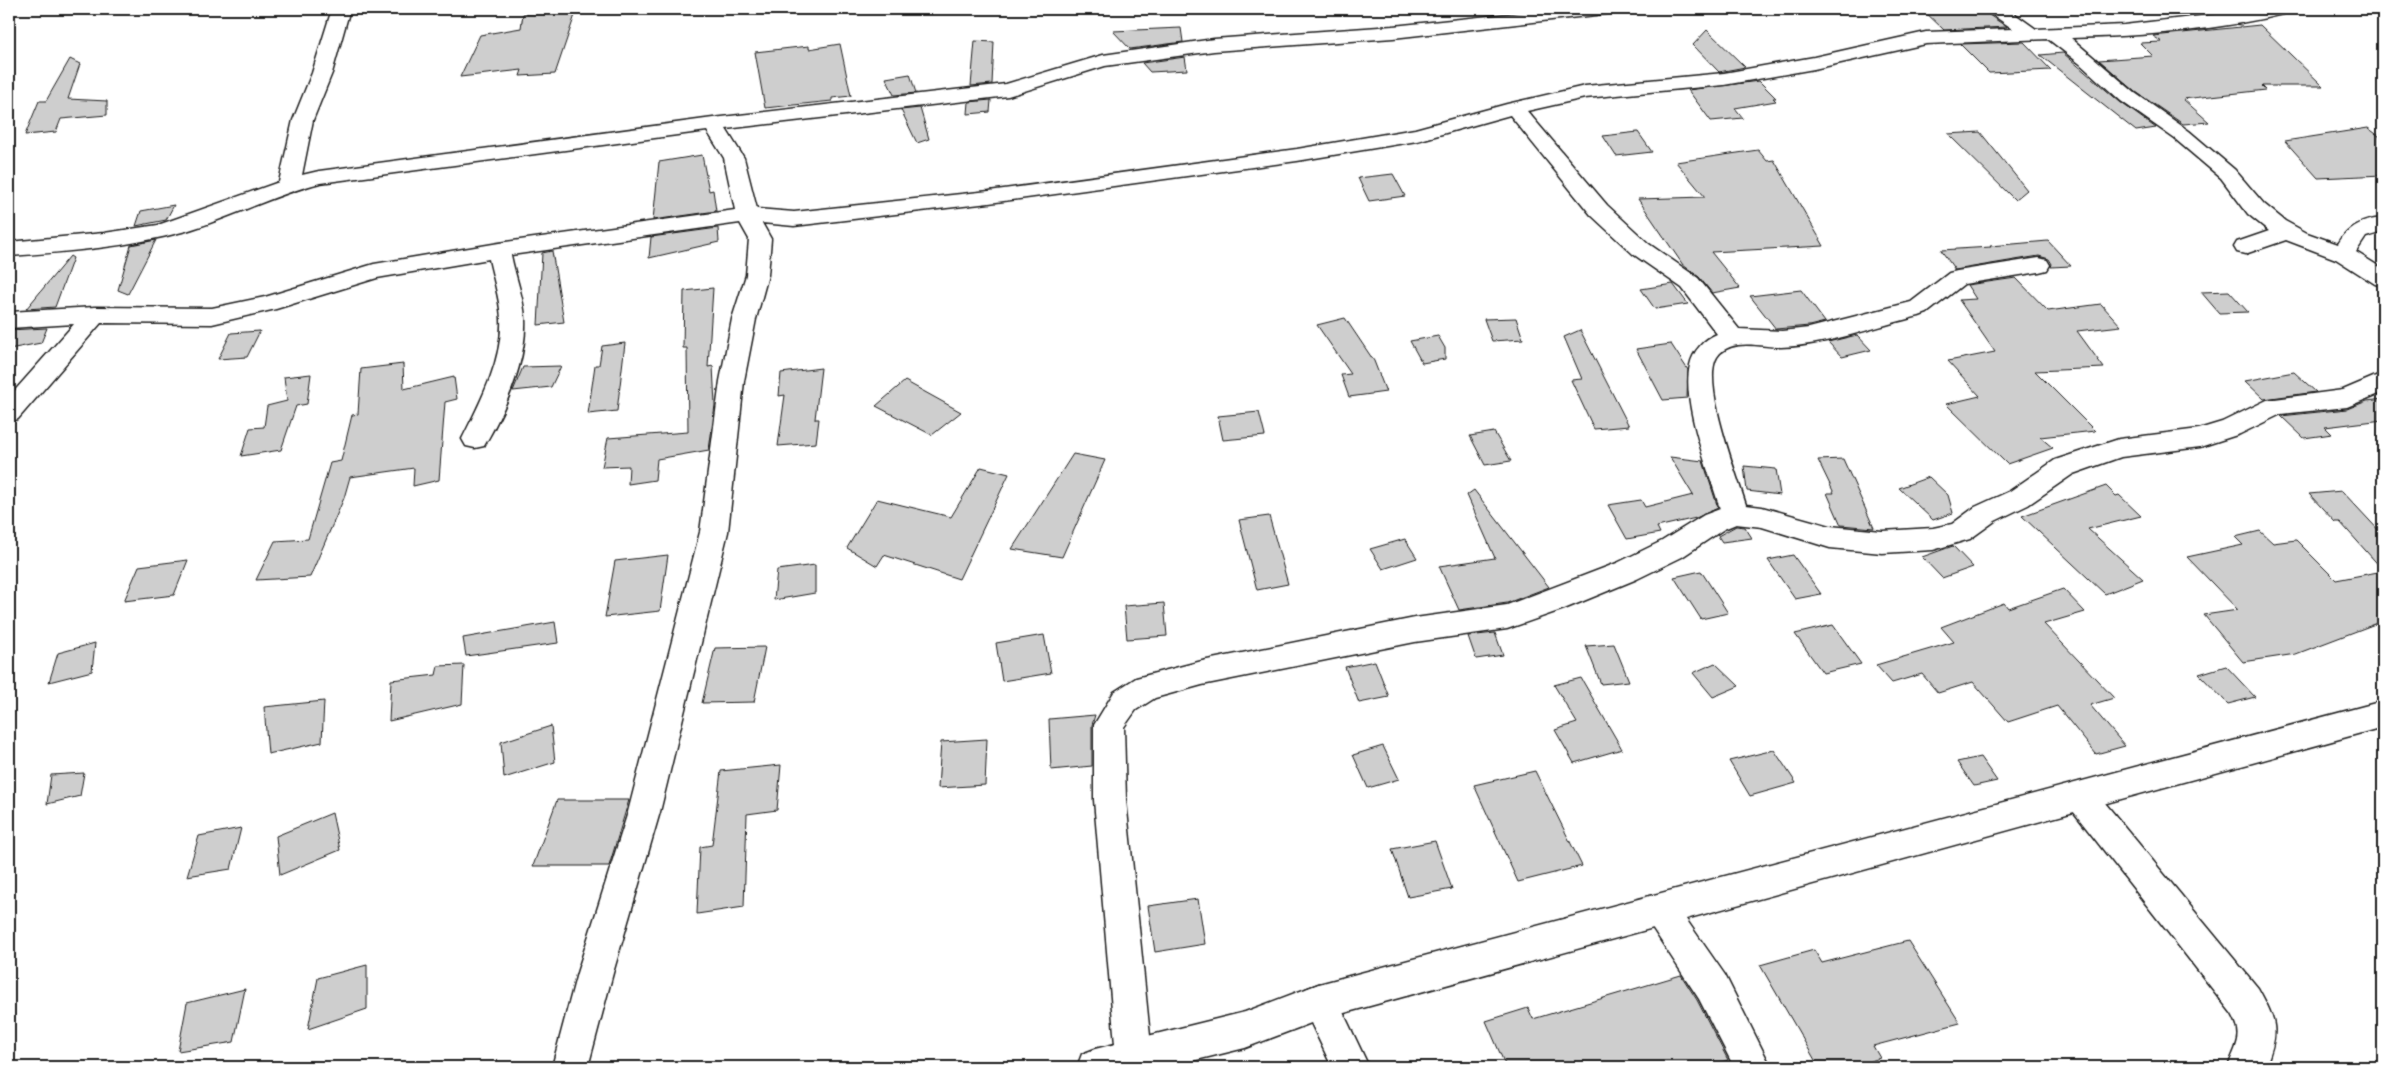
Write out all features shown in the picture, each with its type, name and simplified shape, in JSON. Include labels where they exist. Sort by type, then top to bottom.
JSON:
[{"type":"street","points":[[288,184],[303,120],[322,73],[342,9]]},
{"type":"street","points":[[9,248],[94,241],[160,231],[208,216],[288,184],[319,177],[713,124],[1008,90],[1103,61],[1214,45],[1317,36],[1393,32],[1605,9]]},
{"type":"street","points":[[1996,9],[2086,59],[2128,97],[2182,135],[2228,174],[2256,209],[2287,232],[2344,254],[2383,279]]},
{"type":"street","points":[[9,320],[95,315],[212,316],[233,313],[374,271],[499,250],[747,215],[794,219],[900,208],[1297,155],[1417,135],[1514,108],[1585,92],[1724,79],[1814,63],[1926,38],[2151,28],[2249,17],[2281,9]]},
{"type":"street","points":[[1514,108],[1599,210],[1641,249],[1690,283],[1732,337]]},
{"type":"street","points":[[570,1067],[595,974],[644,812],[714,532],[732,381],[744,319],[757,275],[760,239],[747,215],[734,158],[713,124]]},
{"type":"street","points":[[2344,254],[2357,232],[2365,227],[2383,225]]},
{"type":"street","points":[[2245,247],[2287,232]]},
{"type":"street","points":[[474,439],[495,398],[509,350],[513,320],[499,250]]},
{"type":"street","points":[[1734,514],[1717,457],[1702,389],[1702,364],[1709,349],[1718,341],[1732,337],[1782,339],[1809,336],[1919,308],[1957,278],[2039,265]]},
{"type":"street","points":[[9,413],[95,315]]},
{"type":"street","points":[[1134,1056],[1110,800],[1109,725],[1125,701],[1147,686],[1415,630],[1507,617],[1554,602],[1627,571],[1672,548],[1714,522],[1734,514],[1762,517],[1830,537],[1882,542],[1933,539],[1960,532],[1985,514],[2019,498],[2064,467],[2120,448],[2200,438],[2231,428],[2276,406],[2347,398],[2383,382]]},
{"type":"street","points":[[1095,1067],[1245,1030],[1319,1002],[2383,714]]},
{"type":"street","points":[[2080,796],[2245,1001],[2257,1022],[2257,1039],[2246,1067]]},
{"type":"street","points":[[1660,910],[1712,987],[1753,1067]]},
{"type":"street","points":[[1319,1002],[1351,1067]]},
{"type":"building","points":[[577,9],[555,74],[520,76],[522,70],[460,77],[480,35],[521,28],[523,14]]},
{"type":"building","points":[[1922,9],[1985,9],[1989,15],[2007,27],[1944,30]]},
{"type":"building","points":[[2260,25],[2323,86],[2262,86],[2266,90],[2183,99],[2209,122],[2183,124],[2136,92],[2099,60],[2153,56],[2140,43],[2162,42],[2153,36]]},
{"type":"building","points":[[1181,28],[1183,42],[1130,49],[1113,31]]},
{"type":"building","points":[[1707,30],[1745,67],[1719,72],[1693,45]]},
{"type":"building","points":[[975,41],[994,42],[992,84],[971,86]]},
{"type":"building","points":[[2024,42],[2051,70],[1989,73],[1960,44]]},
{"type":"building","points":[[840,44],[851,96],[832,98],[832,101],[765,108],[755,52],[809,46],[809,49]]},
{"type":"building","points":[[2063,53],[2120,102],[2156,128],[2136,131],[2040,55]]},
{"type":"building","points":[[1185,57],[1187,70],[1150,72],[1142,63]]},
{"type":"building","points":[[70,59],[80,64],[68,99],[107,101],[107,115],[61,119],[56,132],[25,135],[39,101],[46,101]]},
{"type":"building","points":[[910,74],[916,93],[894,95],[886,78]]},
{"type":"building","points":[[1759,81],[1776,98],[1773,98],[1776,101],[1735,108],[1743,118],[1711,121],[1688,90]]},
{"type":"building","points":[[991,100],[990,112],[968,114],[969,102]]},
{"type":"building","points":[[920,108],[929,139],[917,143],[901,110]]},
{"type":"building","points":[[2368,128],[2383,139],[2383,175],[2318,178],[2285,141]]},
{"type":"building","points":[[1638,132],[1652,152],[1616,156],[1603,136]]},
{"type":"building","points":[[1980,132],[2027,190],[2015,200],[1948,134]]},
{"type":"building","points":[[1758,150],[1767,161],[1774,160],[1824,246],[1711,252],[1740,288],[1712,293],[1699,277],[1683,265],[1638,199],[1705,197],[1676,162]]},
{"type":"building","points":[[702,155],[709,191],[713,190],[716,211],[653,220],[659,162]]},
{"type":"building","points":[[1393,174],[1405,196],[1369,201],[1358,178]]},
{"type":"building","points":[[174,205],[166,220],[136,226],[141,211]]},
{"type":"building","points":[[718,228],[719,242],[649,258],[651,237]]},
{"type":"building","points":[[156,240],[128,294],[118,290],[131,245]]},
{"type":"building","points":[[2048,241],[2071,266],[2051,267],[2052,264],[2049,259],[2039,256],[1955,270],[1941,250],[1991,247]]},
{"type":"building","points":[[552,251],[564,322],[538,325],[542,253]]},
{"type":"building","points":[[70,256],[73,258],[55,307],[26,309]]},
{"type":"building","points":[[2016,278],[2048,311],[2101,304],[2121,326],[2077,331],[2104,368],[2035,371],[2095,431],[2040,437],[2053,448],[2007,464],[1946,404],[1980,396],[1948,361],[1995,352],[1959,300],[1976,299],[1967,285]]},
{"type":"building","points":[[1673,284],[1688,304],[1655,309],[1641,289]]},
{"type":"building","points":[[713,288],[708,367],[713,366],[715,405],[709,450],[657,459],[655,480],[628,484],[629,466],[602,467],[608,438],[688,432],[687,348],[683,348],[684,291]]},
{"type":"building","points":[[1801,290],[1825,322],[1809,326],[1776,329],[1750,296]]},
{"type":"building","points":[[2229,291],[2248,312],[2219,313],[2201,292]]},
{"type":"building","points":[[1345,318],[1374,361],[1386,392],[1349,397],[1341,375],[1351,374],[1317,325]]},
{"type":"building","points":[[1516,318],[1523,339],[1492,341],[1484,319]]},
{"type":"building","points":[[47,328],[41,343],[9,349],[9,330]]},
{"type":"building","points":[[1580,330],[1629,426],[1594,429],[1571,380],[1582,379],[1564,337]]},
{"type":"building","points":[[260,331],[247,357],[218,359],[231,333]]},
{"type":"building","points":[[1857,335],[1871,350],[1842,357],[1828,342]]},
{"type":"building","points":[[1438,336],[1445,348],[1445,359],[1422,363],[1410,341]]},
{"type":"building","points":[[625,343],[617,411],[588,414],[595,365],[599,365],[602,346]]},
{"type":"building","points":[[1671,344],[1688,370],[1687,398],[1663,400],[1636,349]]},
{"type":"building","points":[[403,364],[404,389],[454,377],[457,399],[445,402],[439,480],[413,486],[414,468],[350,477],[344,498],[310,577],[256,580],[275,541],[308,539],[330,463],[341,461],[352,415],[358,414],[361,369]]},
{"type":"building","points":[[561,366],[551,387],[513,391],[523,367]]},
{"type":"building","points":[[821,368],[815,419],[819,419],[816,443],[778,446],[785,395],[779,396],[781,373]]},
{"type":"building","points":[[2294,372],[2316,392],[2264,399],[2245,381]]},
{"type":"building","points":[[311,374],[307,404],[296,406],[281,450],[241,456],[250,428],[264,427],[267,406],[287,401],[284,377]]},
{"type":"building","points":[[905,381],[961,412],[932,435],[876,406]]},
{"type":"building","points":[[2383,399],[2383,420],[2325,427],[2332,434],[2304,438],[2281,416],[2347,409],[2367,401]]},
{"type":"building","points":[[1259,412],[1265,436],[1223,440],[1218,416]]},
{"type":"building","points":[[1494,432],[1511,461],[1485,465],[1470,436]]},
{"type":"building","points":[[1073,454],[1105,460],[1062,557],[1012,549]]},
{"type":"building","points":[[1670,457],[1703,461],[1718,508],[1696,518],[1657,527],[1660,533],[1627,539],[1608,505],[1641,500],[1645,507],[1693,495]]},
{"type":"building","points":[[1843,459],[1874,528],[1841,525],[1827,493],[1834,493],[1818,460]]},
{"type":"building","points":[[1744,466],[1776,469],[1780,495],[1747,491]]},
{"type":"building","points":[[981,467],[1009,474],[959,579],[884,555],[877,566],[847,548],[877,499],[951,517]]},
{"type":"building","points":[[1929,477],[1948,495],[1953,513],[1933,520],[1899,488]]},
{"type":"building","points":[[2106,486],[2116,496],[2119,495],[2141,516],[2088,529],[2143,579],[2105,594],[2022,516]]},
{"type":"building","points":[[1474,490],[1549,587],[1507,603],[1459,610],[1439,566],[1495,558],[1467,495]]},
{"type":"building","points":[[2342,491],[2383,535],[2383,570],[2340,522],[2335,522],[2309,494]]},
{"type":"building","points":[[1269,516],[1288,584],[1257,590],[1239,520]]},
{"type":"building","points":[[1736,526],[1745,527],[1752,538],[1722,542],[1718,536]]},
{"type":"building","points":[[2260,531],[2273,543],[2296,540],[2336,580],[2383,571],[2383,621],[2296,654],[2243,662],[2204,615],[2238,610],[2187,557],[2243,545],[2235,537]]},
{"type":"building","points":[[1405,539],[1417,558],[1383,569],[1370,549]]},
{"type":"building","points":[[1953,546],[1973,567],[1942,578],[1922,557]]},
{"type":"building","points":[[668,555],[660,611],[605,617],[615,561]]},
{"type":"building","points":[[1793,555],[1821,594],[1795,599],[1768,560]]},
{"type":"building","points":[[188,560],[174,595],[124,601],[139,566]]},
{"type":"building","points":[[815,565],[815,593],[774,600],[777,570]]},
{"type":"building","points":[[1701,571],[1728,613],[1701,619],[1674,577]]},
{"type":"building","points":[[2063,589],[2085,612],[2044,624],[2114,698],[2090,705],[2125,746],[2096,754],[2057,706],[2008,722],[1973,682],[1938,693],[1922,674],[1892,683],[1876,665],[1954,642],[1941,627],[2004,603],[2008,608]]},
{"type":"building","points":[[1164,603],[1167,636],[1127,639],[1124,606]]},
{"type":"building","points":[[555,622],[558,643],[466,656],[463,638]]},
{"type":"building","points":[[1833,625],[1861,664],[1823,673],[1795,634]]},
{"type":"building","points":[[1495,633],[1503,655],[1476,659],[1468,636]]},
{"type":"building","points":[[1044,635],[1051,673],[1002,681],[996,643]]},
{"type":"building","points":[[95,643],[92,671],[49,682],[58,653]]},
{"type":"building","points":[[1614,644],[1629,681],[1601,684],[1586,646]]},
{"type":"building","points":[[765,647],[754,702],[702,703],[715,648]]},
{"type":"building","points":[[1375,661],[1389,697],[1359,703],[1345,667]]},
{"type":"building","points":[[1715,663],[1739,686],[1713,697],[1693,673]]},
{"type":"building","points":[[464,665],[462,704],[389,721],[391,680],[436,675],[438,666]]},
{"type":"building","points":[[2226,666],[2255,697],[2228,704],[2199,674]]},
{"type":"building","points":[[1581,678],[1622,749],[1574,763],[1555,730],[1577,723],[1554,685]]},
{"type":"building","points":[[324,701],[322,742],[268,754],[264,707]]},
{"type":"building","points":[[1095,715],[1092,725],[1092,766],[1051,770],[1049,719]]},
{"type":"building","points":[[551,726],[555,762],[504,778],[501,742]]},
{"type":"building","points":[[987,739],[985,785],[938,788],[941,742]]},
{"type":"building","points":[[1383,746],[1399,779],[1368,788],[1353,755]]},
{"type":"building","points":[[1774,750],[1796,783],[1750,796],[1729,761]]},
{"type":"building","points":[[1980,757],[1997,781],[1974,786],[1957,762]]},
{"type":"building","points":[[781,765],[777,810],[747,814],[744,907],[697,914],[700,847],[712,845],[721,771]]},
{"type":"building","points":[[1535,771],[1582,866],[1518,882],[1474,785]]},
{"type":"building","points":[[84,773],[80,796],[47,804],[51,775]]},
{"type":"building","points":[[557,800],[629,800],[609,866],[533,866]]},
{"type":"building","points":[[332,813],[340,850],[280,875],[276,836]]},
{"type":"building","points":[[241,828],[231,869],[187,876],[199,836]]},
{"type":"building","points":[[1435,841],[1452,889],[1408,897],[1392,849]]},
{"type":"building","points":[[1198,899],[1205,944],[1155,952],[1148,906]]},
{"type":"building","points":[[1908,941],[1960,1023],[1873,1046],[1880,1058],[1852,1067],[1819,1067],[1760,965],[1814,950],[1822,963]]},
{"type":"building","points":[[367,965],[367,1009],[308,1029],[318,978]]},
{"type":"building","points":[[1681,975],[1697,1000],[1728,1060],[1706,1067],[1506,1067],[1486,1021],[1528,1008],[1533,1019]]},
{"type":"building","points":[[245,989],[234,1042],[178,1051],[187,1003]]}]
